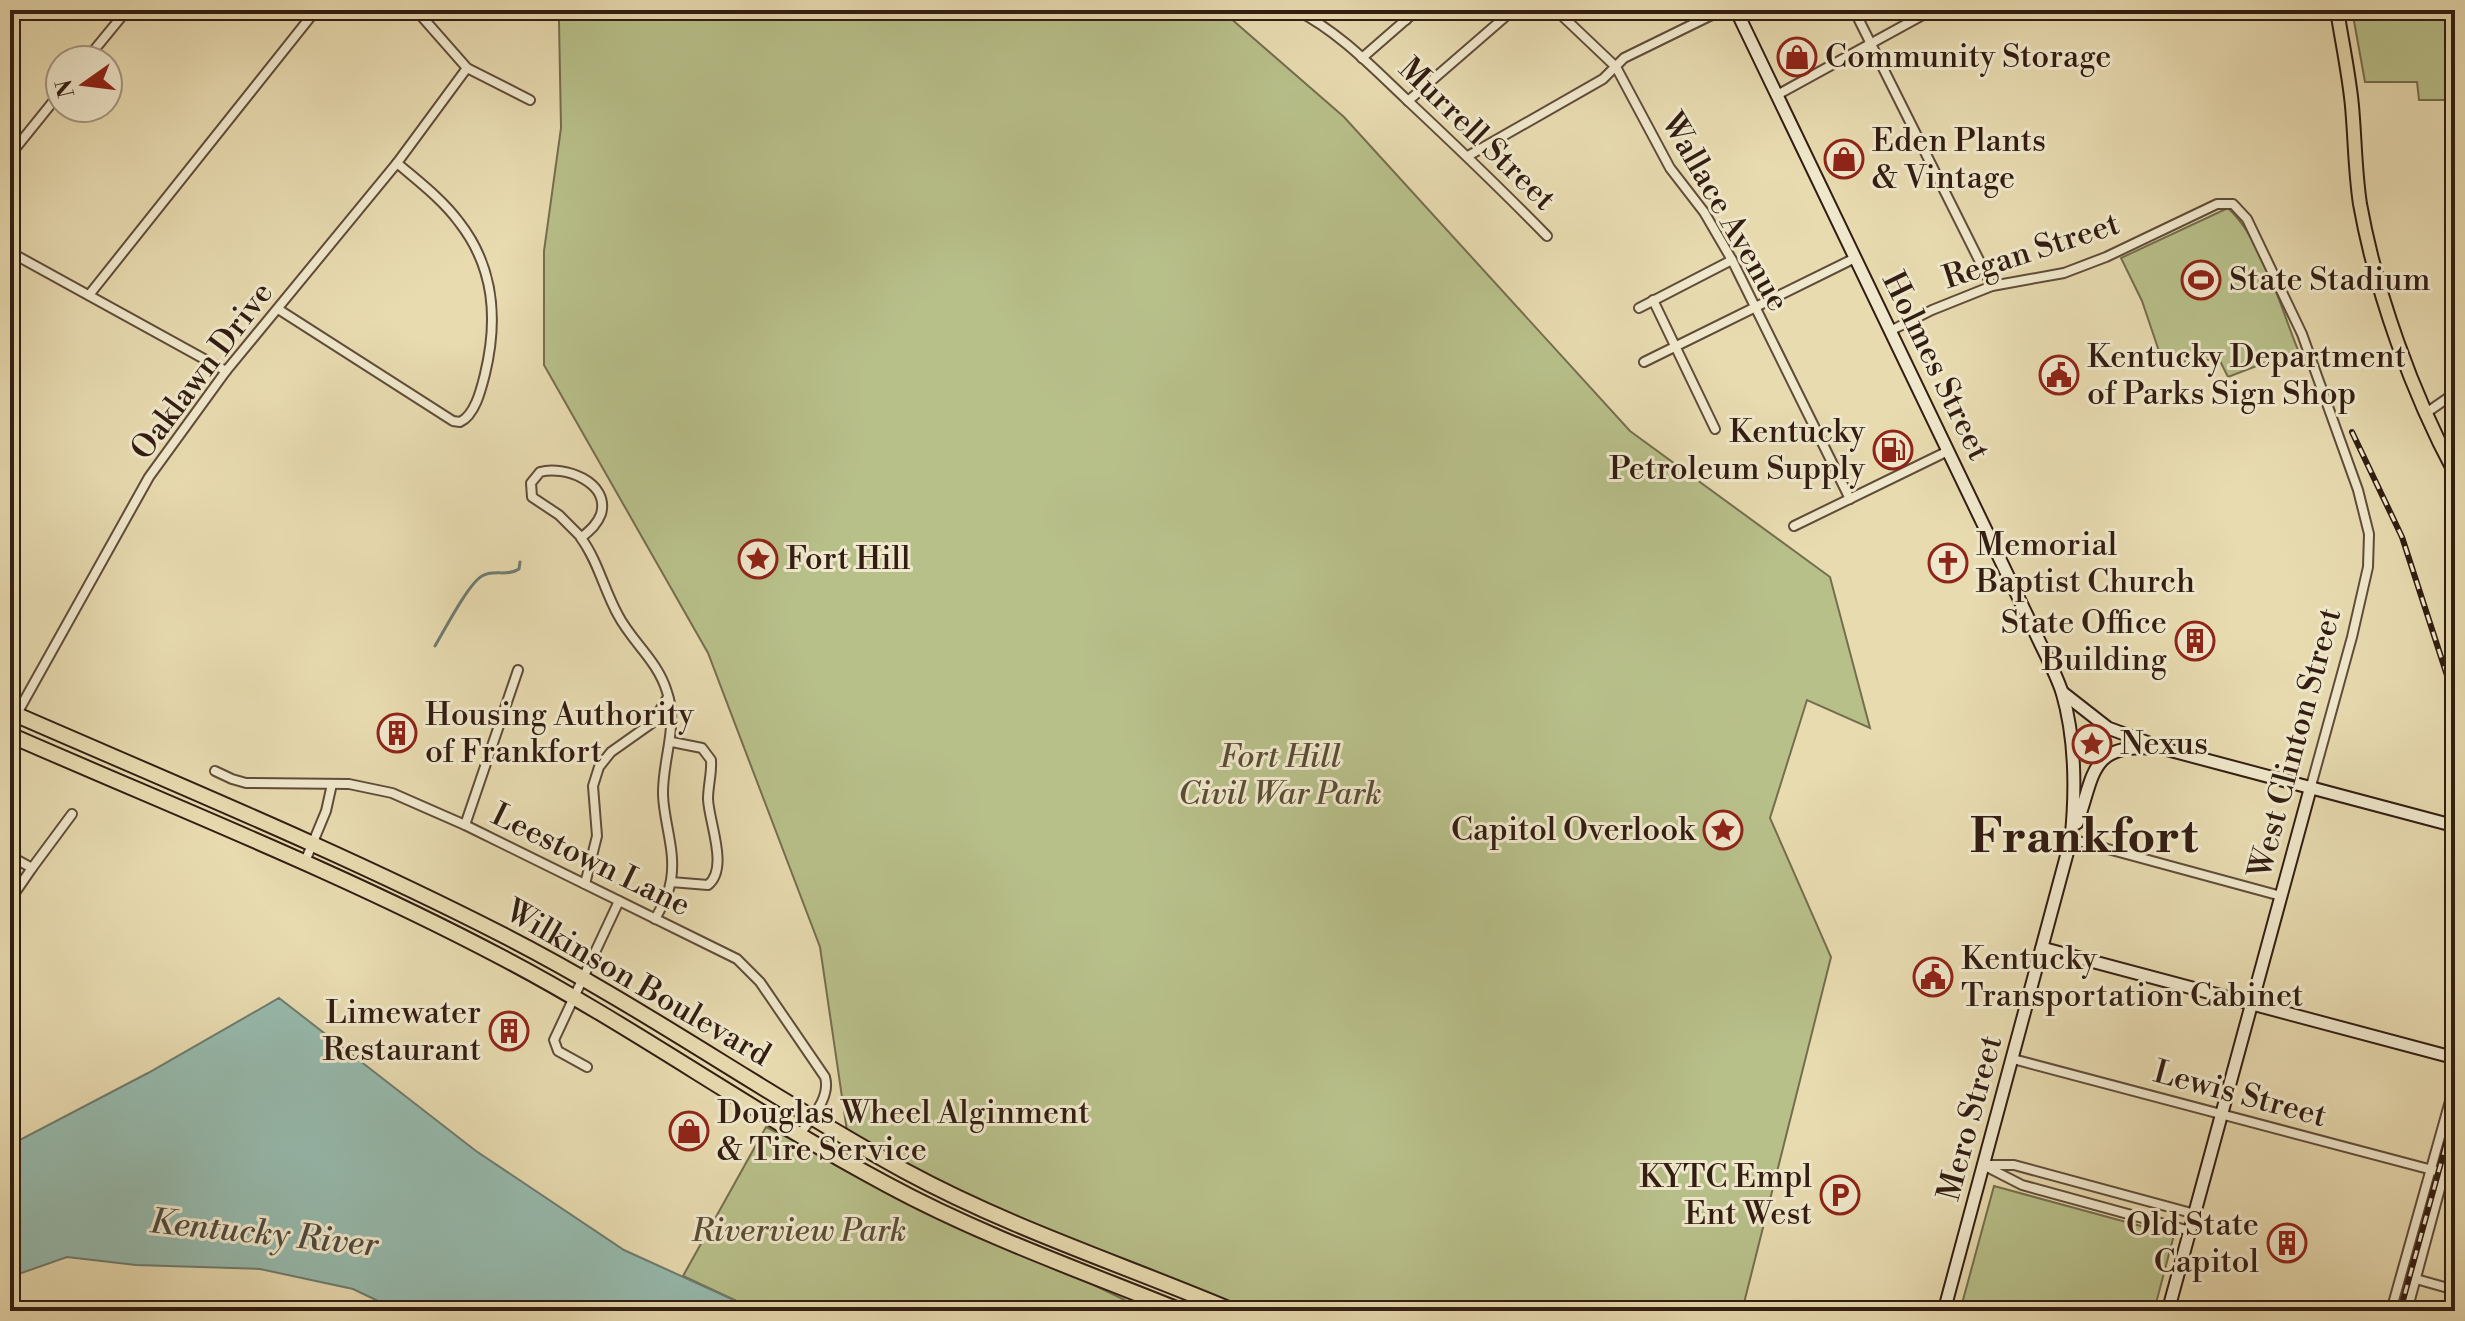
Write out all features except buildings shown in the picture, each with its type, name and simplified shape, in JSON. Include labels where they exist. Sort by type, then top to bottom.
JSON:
[{"type":"highway","name":"Wilkinson Boulevard","points":[[12,717],[453,909],[581,978],[908,1173],[962,1199],[1233,1311]]},
{"type":"highway","name":"Wilkinson Boulevard","points":[[10,735],[452,932],[573,997],[861,1171],[935,1210],[1181,1311]]},
{"type":"main road","name":"Holmes Street","points":[[1736,10],[2062,692],[2073,750]]},
{"type":"main road","points":[[2337,10],[2352,104],[2364,224],[2391,318],[2426,413],[2455,473]]},
{"type":"main road","points":[[2062,692],[2108,728],[2165,749],[2455,826]]},
{"type":"main road","points":[[2071,839],[2096,769],[2104,758],[2123,748],[2165,749]]},
{"type":"main road","name":"Mero Street","points":[[1944,1311],[2071,839],[2075,799],[2073,750]]},
{"type":"main road","name":"West Clinton Street","points":[[2168,1311],[2311,786]]},
{"type":"main road","points":[[2042,948],[2455,1058]]},
{"type":"street","points":[[99,44],[127,10]]},
{"type":"street","points":[[89,295],[316,10]]},
{"type":"street","points":[[416,10],[467,68],[530,100]]},
{"type":"street","name":"Murrell Street","points":[[1296,10],[1323,25],[1362,58],[1468,156],[1547,236]]},
{"type":"street","points":[[1396,10],[1406,20]]},
{"type":"street","points":[[1362,58],[1417,10]]},
{"type":"street","points":[[1408,101],[1513,10]]},
{"type":"street","name":"Wallace Avenue","points":[[1556,10],[1616,67],[1670,168],[1704,212],[1732,260],[1850,499]]},
{"type":"street","points":[[1468,156],[1603,79],[1624,58],[1722,10]]},
{"type":"street","points":[[1854,10],[1992,286]]},
{"type":"street","points":[[1777,95],[1932,10]]},
{"type":"street","name":"Oaklawn Drive","points":[[12,717],[149,477],[226,371],[397,163],[467,68]]},
{"type":"street","points":[[10,155],[44,113]]},
{"type":"street","points":[[278,309],[453,421],[466,419],[482,384],[492,342],[494,315],[488,285],[477,251],[460,222],[397,163]]},
{"type":"street","name":"Regan Street","points":[[1890,331],[1942,305],[1992,286],[2064,273],[2106,257],[2202,209],[2224,203],[2233,204]]},
{"type":"street","name":"West Clinton Street","points":[[2233,204],[2247,219],[2302,334],[2358,490],[2369,534],[2368,567],[2352,637],[2311,786]]},
{"type":"street","points":[[10,252],[226,371]]},
{"type":"street","points":[[1644,362],[1855,258]]},
{"type":"street","points":[[1639,308],[1732,260]]},
{"type":"street","points":[[1653,300],[1715,429]]},
{"type":"street","points":[[2426,413],[2455,393]]},
{"type":"street","points":[[1794,526],[1948,451]]},
{"type":"street","points":[[581,538],[596,524],[601,511],[600,495],[590,483],[565,472],[544,470],[536,475],[531,483],[534,501],[559,515],[581,538],[619,617],[650,658],[669,695],[672,742],[663,792],[673,864],[671,882],[655,919]]},
{"type":"street","points":[[465,825],[518,670]]},
{"type":"street","points":[[585,884],[597,836],[593,786],[599,767],[611,752],[642,731],[657,716],[669,695]]},
{"type":"street","points":[[657,716],[670,723]]},
{"type":"street","points":[[671,882],[708,885],[714,880],[717,869],[708,804],[711,760],[699,747],[672,742]]},
{"type":"street","name":"Leestown Lane","points":[[215,771],[246,783],[360,785],[392,793],[465,825],[737,959],[760,982],[828,1085],[824,1098],[800,1134]]},
{"type":"street","points":[[304,864],[326,811],[332,784]]},
{"type":"street","points":[[10,900],[72,814]]},
{"type":"street","points":[[2071,839],[2281,896]]},
{"type":"street","points":[[10,856],[32,868]]},
{"type":"street","points":[[587,1067],[562,1054],[554,1045],[555,1036],[619,901]]},
{"type":"street","name":"Lewis Street","points":[[2013,1059],[2455,1176]]},
{"type":"street","points":[[2391,1311],[2455,1083]]},
{"type":"street","points":[[2407,1311],[2455,1133]]},
{"type":"street","points":[[1984,1165],[2014,1165],[2195,1214]]},
{"type":"street","points":[[1984,1165],[2022,1185],[2190,1231]]},
{"type":"street","points":[[2416,1279],[2455,1290]]},
{"type":"green space","name":"Fort Hill Civil War Park","points":[[563,10],[1221,10],[1344,117],[1630,431],[1830,577],[1870,728],[1807,700],[1770,818],[1831,957],[1742,1311],[1254,1311],[974,1204],[848,1138],[820,947],[708,653],[544,365],[544,251],[561,128],[559,21]]},
{"type":"green space","points":[[2352,10],[2455,10],[2455,100],[2419,100],[2417,82],[2365,82]]},
{"type":"green space","name":"State Stadium","points":[[2228,208],[2261,256],[2298,350],[2228,377],[2219,359],[2163,363],[2142,301],[2121,258]]},
{"type":"green space","name":"Riverview Park","points":[[766,1127],[1127,1301],[1124,1311],[758,1311],[683,1276]]},
{"type":"green space","points":[[1994,1186],[2174,1235],[2154,1311],[1960,1311]]},
{"type":"water","name":"Kentucky River","points":[[279,998],[476,1151],[624,1250],[758,1311],[399,1311],[353,1289],[260,1269],[136,1265],[67,1257],[10,1277],[10,1145],[148,1073]]},
{"type":"waterway","points":[[435,646],[476,581],[486,574],[519,569],[520,562]]},
{"type":"railway","points":[[2352,432],[2402,537],[2455,700]]},
{"type":"railway","points":[[2400,1311],[2455,1112]]},
{"type":"place","name":"Community Storage","points":[[1797,57]]},
{"type":"place","name":"Eden Plants & Vintage","points":[[1844,159]]},
{"type":"place","name":"State Stadium","points":[[2201,280]]},
{"type":"place","name":"Kentucky Department of Parks Sign Shop","points":[[2059,375]]},
{"type":"place","name":"Kentucky Petroleum Supply","points":[[1893,450]]},
{"type":"place","name":"Fort Hill","points":[[758,559]]},
{"type":"place","name":"Memorial Baptist Church","points":[[1948,563]]},
{"type":"place","name":"State Office Building","points":[[2195,641]]},
{"type":"place","name":"Housing Authority of Frankfort","points":[[397,733]]},
{"type":"place","name":"Nexus","points":[[2092,744]]},
{"type":"place","name":"Capitol Overlook","points":[[1723,830]]},
{"type":"place","name":"Kentucky Transportation Cabinet","points":[[1933,977]]},
{"type":"place","name":"Limewater Restaurant","points":[[509,1031]]},
{"type":"place","name":"Douglas Wheel Alginment & Tire Service","points":[[689,1131]]},
{"type":"place","name":"KYTC Empl Ent West","points":[[1840,1195]]},
{"type":"place","name":"Old State Capitol","points":[[2287,1243]]},
{"type":"district","name":"Frankfort","points":[[2084,838]]}]
